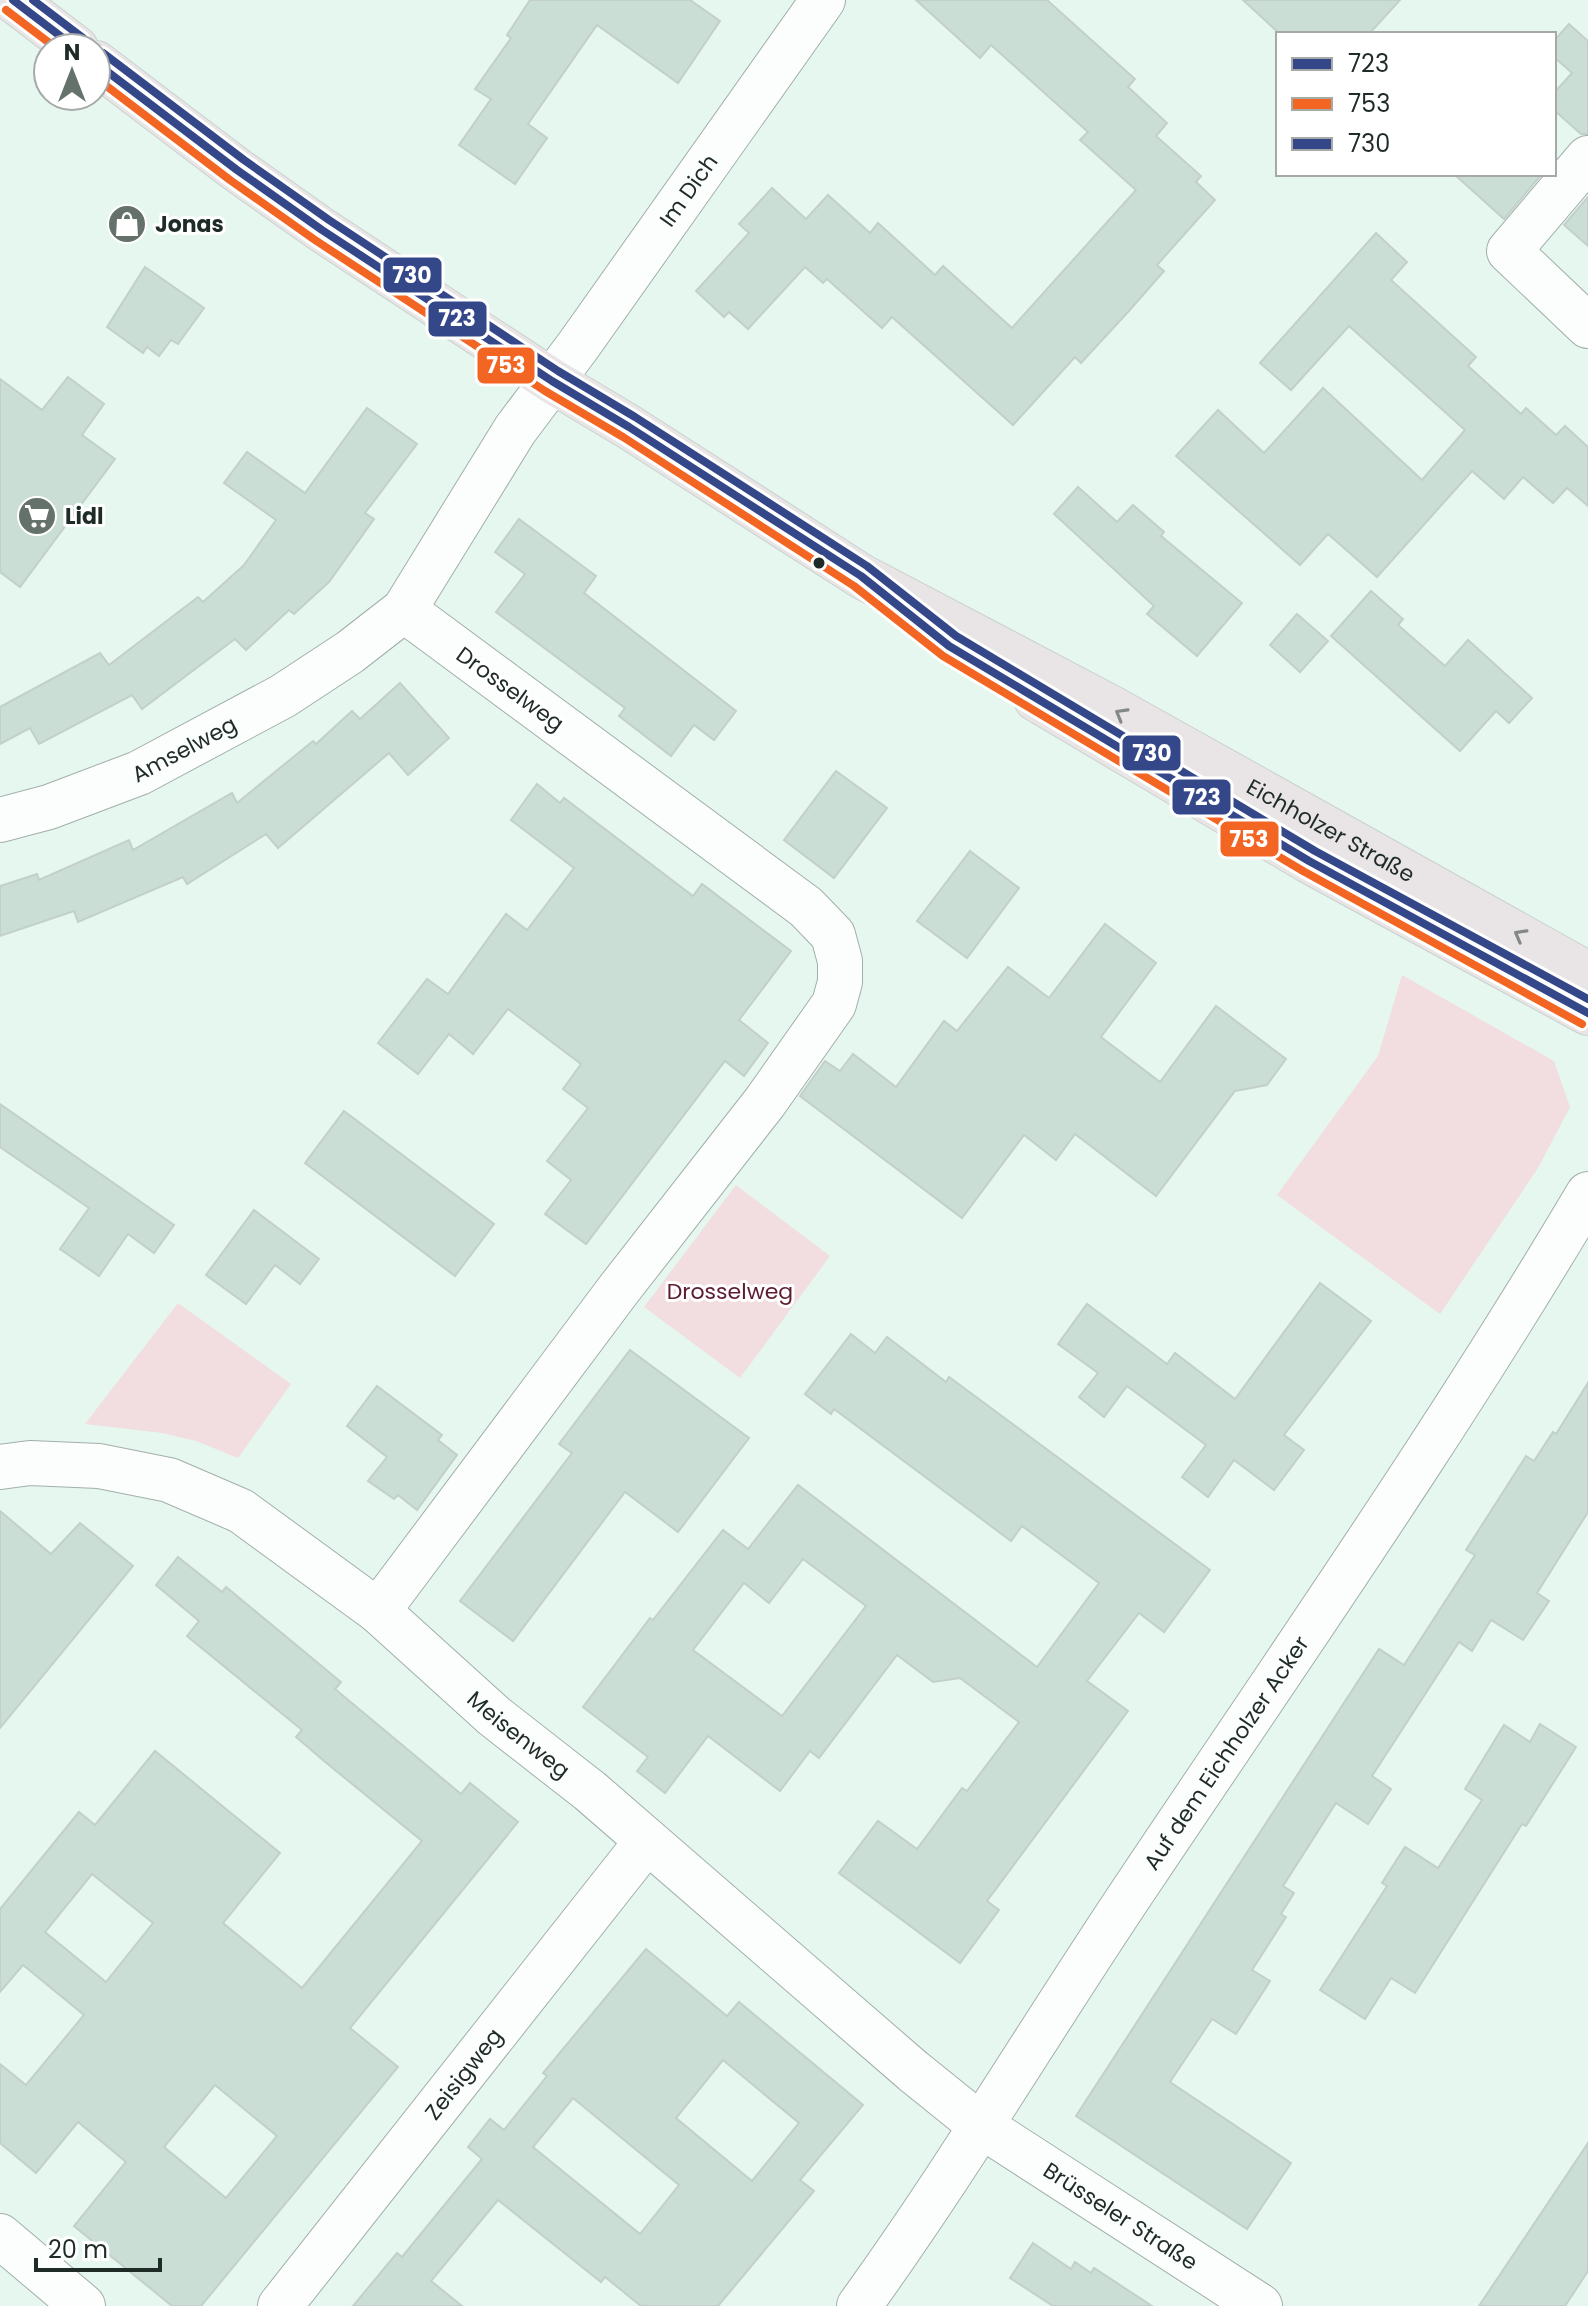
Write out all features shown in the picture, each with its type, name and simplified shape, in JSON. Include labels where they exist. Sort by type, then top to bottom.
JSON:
[{"type":"main road","points":[[13,0],[55,32]]},
{"type":"main road","name":"Eichholzer Straße","points":[[112,75],[322,230],[552,381],[861,576],[1110,707],[1588,974]]},
{"type":"main road","name":"Eichholzer Straße","points":[[861,576],[949,646],[1151,769],[1309,861],[1588,1013]]},
{"type":"street","name":"Im Dich","points":[[552,381],[819,1]]},
{"type":"street","points":[[1588,158],[1509,251],[1588,326]]},
{"type":"street","name":"Amselweg","points":[[0,820],[49,807],[139,773],[283,696],[350,652],[404,610],[515,430],[552,381]]},
{"type":"street","name":"Drosselweg","points":[[378,1611],[619,1289],[765,1102],[834,1004],[840,982],[840,961],[833,935],[806,907],[404,610]]},
{"type":"street","name":"Auf dem Eichholzer Acker","points":[[859,2306],[927,2211],[1074,1978],[1481,1372],[1588,1194]]},
{"type":"street","name":"Meisenweg","points":[[0,1467],[30,1463],[99,1466],[169,1480],[241,1511],[378,1611],[494,1716],[590,1791],[913,2071],[980,2125]]},
{"type":"street","name":"Zeisigweg","points":[[280,2306],[647,1841]]},
{"type":"street","name":"Brüsseler Straße","points":[[980,2125],[1260,2306]]},
{"type":"street","points":[[0,2236],[83,2306]]},
{"type":"green space","points":[[1402,975],[1554,1061],[1570,1107],[1538,1168],[1440,1314],[1277,1195],[1378,1056]]},
{"type":"green space","name":"Drosselweg","points":[[736,1185],[830,1256],[740,1378],[644,1307]]},
{"type":"green space","points":[[178,1303],[291,1384],[238,1458],[196,1441],[162,1433],[85,1424]]},
{"type":"building","points":[[530,0],[690,0],[720,21],[678,83],[597,25],[528,124],[547,138],[515,184],[459,145],[491,99],[475,89],[511,38],[507,35]]},
{"type":"building","points":[[916,0],[1047,0],[1135,79],[1128,87],[1167,123],[1156,136],[1201,176],[1196,182],[1215,200],[1157,265],[1164,271],[1128,312],[1081,363],[1075,357],[1013,425],[892,317],[882,328],[827,279],[823,283],[805,267],[748,329],[729,312],[724,317],[696,291],[749,233],[739,224],[772,188],[806,219],[828,195],[870,233],[878,223],[935,275],[943,266],[1012,328],[1136,190],[1080,140],[1088,132],[991,45],[980,58]]},
{"type":"building","points":[[1243,0],[1400,0],[1371,32],[1278,32]]},
{"type":"building","points":[[1569,24],[1588,41],[1588,134],[1581,134],[1556,112],[1556,91],[1572,73],[1556,59],[1556,39]]},
{"type":"building","points":[[1456,176],[1540,176],[1504,219]]},
{"type":"building","points":[[1588,197],[1588,246],[1564,225]]},
{"type":"building","points":[[1376,233],[1407,262],[1391,280],[1476,357],[1468,366],[1521,414],[1526,408],[1556,435],[1565,426],[1588,447],[1588,506],[1567,488],[1553,503],[1523,477],[1504,499],[1472,471],[1377,577],[1328,534],[1300,565],[1176,456],[1218,410],[1264,453],[1323,388],[1422,480],[1465,430],[1349,326],[1291,390],[1260,363]]},
{"type":"building","points":[[145,267],[204,308],[178,344],[171,340],[159,356],[147,347],[143,353],[107,327]]},
{"type":"building","name":"Lidl","points":[[68,377],[104,404],[82,435],[115,459],[20,587],[0,572],[0,379],[42,410]]},
{"type":"building","points":[[367,408],[417,444],[365,513],[374,519],[329,582],[294,614],[289,610],[246,650],[235,639],[142,709],[132,695],[39,744],[30,728],[0,744],[0,707],[100,653],[109,665],[198,597],[203,602],[244,565],[276,520],[224,483],[247,452],[305,493]]},
{"type":"building","points":[[1078,487],[1117,522],[1133,505],[1164,532],[1161,536],[1242,603],[1197,656],[1147,614],[1154,606],[1054,514]]},
{"type":"building","points":[[519,519],[596,576],[584,593],[736,711],[714,740],[694,725],[671,756],[619,716],[625,708],[496,612],[525,574],[495,552]]},
{"type":"building","points":[[1371,591],[1403,619],[1398,625],[1445,666],[1468,640],[1532,698],[1509,723],[1496,711],[1460,751],[1331,636]]},
{"type":"building","points":[[1297,614],[1328,641],[1300,672],[1270,645]]},
{"type":"building","points":[[400,683],[449,738],[408,775],[389,753],[278,848],[266,834],[187,884],[183,877],[78,922],[74,911],[0,936],[0,886],[37,874],[39,880],[129,840],[133,850],[232,793],[237,803],[313,741],[316,744],[352,711],[360,719]]},
{"type":"building","points":[[836,771],[887,808],[834,878],[784,840]]},
{"type":"building","points":[[537,784],[560,803],[564,798],[693,896],[702,884],[791,951],[739,1020],[768,1043],[744,1076],[725,1061],[586,1244],[545,1214],[571,1180],[547,1161],[588,1108],[563,1089],[581,1064],[508,1009],[473,1054],[449,1034],[418,1074],[378,1043],[427,979],[448,994],[506,914],[527,930],[574,868],[511,820]]},
{"type":"building","points":[[970,851],[1019,888],[967,958],[917,921]]},
{"type":"building","points":[[1105,924],[1156,963],[1101,1037],[1160,1082],[1216,1006],[1286,1059],[1267,1085],[1235,1091],[1156,1196],[1075,1134],[1056,1160],[1024,1135],[962,1218],[800,1096],[825,1061],[840,1071],[853,1054],[896,1087],[944,1021],[957,1031],[1008,967],[1049,998]]},
{"type":"building","points":[[0,1104],[174,1225],[154,1253],[128,1234],[99,1276],[60,1249],[89,1208],[0,1147]]},
{"type":"building","points":[[344,1111],[494,1224],[455,1276],[305,1163]]},
{"type":"building","points":[[254,1210],[319,1259],[300,1284],[275,1265],[246,1304],[206,1275]]},
{"type":"building","points":[[1320,1283],[1371,1321],[1284,1435],[1304,1450],[1274,1490],[1234,1460],[1208,1497],[1182,1477],[1206,1445],[1127,1386],[1104,1417],[1079,1397],[1098,1373],[1058,1344],[1087,1304],[1167,1364],[1175,1353],[1235,1399]]},
{"type":"building","points":[[851,1334],[875,1353],[887,1337],[946,1382],[949,1377],[1210,1570],[1164,1632],[1139,1613],[1087,1681],[1128,1711],[987,1901],[999,1910],[960,1963],[839,1873],[878,1821],[917,1849],[962,1788],[967,1791],[1019,1722],[960,1678],[933,1682],[897,1655],[819,1758],[810,1751],[780,1791],[708,1736],[665,1793],[637,1771],[648,1757],[583,1707],[650,1618],[653,1620],[723,1530],[748,1549],[798,1485],[1037,1667],[1099,1583],[1022,1526],[1011,1541],[834,1409],[831,1414],[805,1394]],"holes":[[[803,1559],[866,1606],[782,1716],[693,1650],[744,1583],[769,1603]]]},
{"type":"building","points":[[630,1350],[749,1438],[678,1532],[625,1492],[513,1641],[460,1601],[572,1453],[559,1444]]},
{"type":"building","points":[[1588,1383],[1588,1512],[1537,1593],[1549,1601],[1523,1640],[1491,1620],[1472,1651],[1459,1642],[1372,1776],[1391,1789],[1368,1824],[1336,1803],[1283,1886],[1294,1893],[1281,1914],[1286,1917],[1252,1970],[1270,1981],[1236,2034],[1212,2019],[1170,2082],[1291,2163],[1247,2229],[1076,2116],[1379,1649],[1404,1665],[1475,1555],[1466,1550],[1526,1456],[1534,1461],[1553,1432],[1556,1434]]},
{"type":"building","points":[[377,1386],[442,1435],[438,1440],[457,1455],[417,1510],[398,1495],[394,1499],[368,1481],[387,1457],[347,1426]]},
{"type":"building","points":[[0,1511],[51,1554],[80,1523],[133,1566],[0,1728]]},
{"type":"building","points":[[178,1557],[222,1592],[226,1587],[341,1682],[335,1689],[461,1794],[470,1783],[518,1822],[350,2028],[398,2067],[201,2306],[172,2306],[74,2226],[126,2162],[78,2122],[36,2173],[0,2143],[0,2064],[26,2085],[84,2015],[23,1965],[0,1992],[0,1909],[79,1812],[95,1825],[155,1751],[280,1853],[223,1923],[302,1988],[422,1841],[296,1737],[302,1730],[187,1636],[199,1621],[156,1585]],"holes":[[[92,1874],[153,1923],[106,1982],[45,1932]],[[215,2085],[277,2136],[226,2198],[164,2147]]]},
{"type":"building","points":[[1540,1724],[1576,1747],[1526,1826],[1522,1824],[1415,1993],[1391,1978],[1365,2019],[1320,1990],[1387,1886],[1382,1883],[1405,1847],[1438,1868],[1482,1800],[1465,1789],[1504,1725],[1530,1742]]},
{"type":"building","points":[[646,1949],[727,2016],[739,2002],[863,2105],[800,2180],[814,2191],[718,2306],[641,2306],[605,2277],[601,2282],[498,2200],[431,2281],[462,2306],[353,2306],[397,2253],[402,2257],[482,2159],[468,2147],[490,2119],[504,2130],[547,2076],[543,2073]],"holes":[[[723,2060],[799,2123],[752,2181],[676,2118]],[[573,2098],[679,2185],[640,2234],[533,2147]]]},
{"type":"building","points":[[1588,2143],[1588,2271],[1565,2306],[1479,2306]]},
{"type":"building","points":[[1033,2243],[1071,2269],[1075,2262],[1091,2273],[1094,2268],[1152,2306],[1053,2306],[1010,2278]]},
{"type":"transit line","name":"723","points":[[13,0],[55,32]]},
{"type":"transit line","name":"730","points":[[33,0],[75,32]]},
{"type":"transit line","name":"753","points":[[6,10],[35,32]]},
{"type":"transit line","name":"730","points":[[112,60],[329,220],[558,371],[867,566],[956,636],[1315,851],[1588,999]]},
{"type":"transit line","name":"723","points":[[112,75],[322,230],[552,381],[861,576],[949,646],[1309,861],[1588,1013]]},
{"type":"transit line","name":"753","points":[[112,90],[315,240],[545,391],[623,437],[854,586],[943,656],[1303,871],[1582,1024]]},
{"type":"place","name":"Jonas","points":[[127,224]]},
{"type":"place","name":"Lidl","points":[[37,516]]}]
